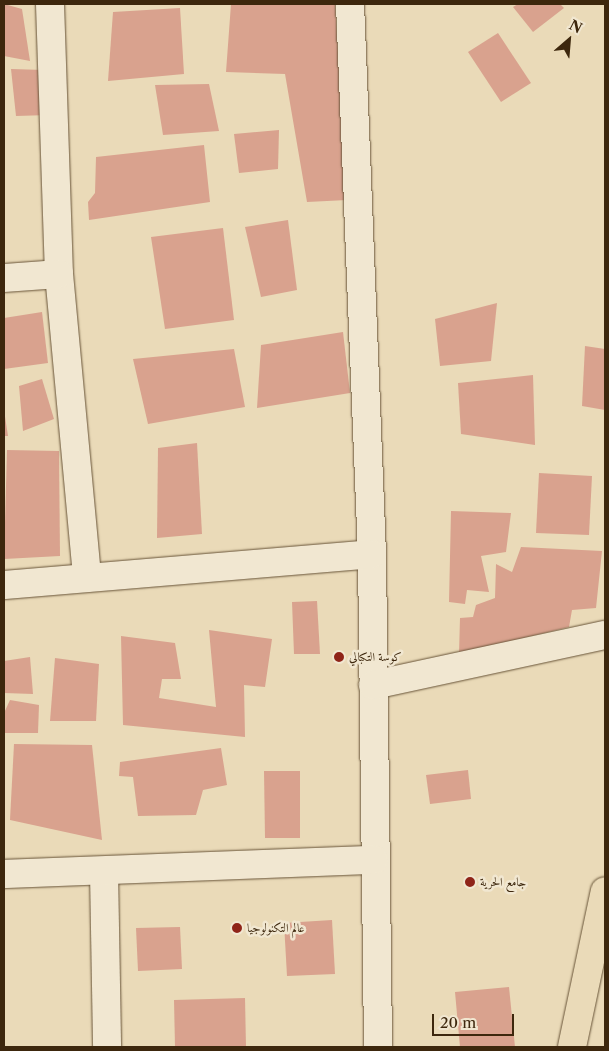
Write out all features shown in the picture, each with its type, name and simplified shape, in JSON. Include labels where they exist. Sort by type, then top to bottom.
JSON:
[{"type":"main road","points":[[572,1047],[605,891]]},
{"type":"street","points":[[50,4],[59,274],[87,578]]},
{"type":"street","points":[[350,4],[372,554],[374,860],[378,1047]]},
{"type":"street","points":[[4,278],[59,274]]},
{"type":"street","points":[[4,585],[372,554]]},
{"type":"street","points":[[373,685],[605,635]]},
{"type":"street","points":[[4,874],[374,860]]},
{"type":"street","points":[[104,871],[107,1047]]},
{"type":"building","points":[[4,4],[22,9],[30,61],[4,56]]},
{"type":"building","points":[[231,4],[335,4],[347,200],[307,202],[285,74],[226,72]]},
{"type":"building","points":[[518,4],[560,4],[564,8],[533,32],[513,7]]},
{"type":"building","points":[[180,8],[184,74],[108,81],[113,12]]},
{"type":"building","points":[[498,33],[531,83],[501,102],[468,52]]},
{"type":"building","points":[[11,69],[44,70],[49,115],[16,116]]},
{"type":"building","points":[[209,84],[219,131],[163,135],[155,85]]},
{"type":"building","points":[[279,130],[278,169],[239,173],[234,134]]},
{"type":"building","points":[[204,145],[210,202],[89,220],[88,202],[95,193],[96,157]]},
{"type":"building","points":[[288,220],[297,290],[261,297],[245,227]]},
{"type":"building","points":[[223,228],[234,320],[165,329],[151,237]]},
{"type":"building","points":[[497,303],[491,361],[440,366],[435,319]]},
{"type":"building","points":[[42,312],[48,363],[4,369],[4,318]]},
{"type":"building","points":[[343,332],[350,393],[257,408],[261,345]]},
{"type":"building","points":[[585,346],[605,349],[605,410],[582,406]]},
{"type":"building","points":[[234,349],[245,407],[148,424],[133,359]]},
{"type":"building","points":[[533,375],[535,445],[461,434],[458,383]]},
{"type":"building","points":[[42,379],[54,419],[23,431],[19,386]]},
{"type":"building","points":[[4,410],[8,436],[4,436]]},
{"type":"building","points":[[197,443],[202,534],[157,538],[158,448]]},
{"type":"building","points":[[7,450],[59,451],[60,556],[4,559]]},
{"type":"building","points":[[539,473],[592,476],[589,535],[536,533]]},
{"type":"building","points":[[451,511],[511,513],[506,552],[481,556],[489,592],[467,590],[465,604],[449,602]]},
{"type":"building","points":[[521,547],[602,551],[596,608],[572,610],[569,627],[459,654],[460,618],[473,617],[476,605],[495,598],[496,564],[512,572]]},
{"type":"building","points":[[317,601],[320,654],[294,654],[292,602]]},
{"type":"building","points":[[209,630],[272,639],[265,687],[244,685],[245,737],[123,725],[121,636],[175,643],[181,679],[162,679],[159,698],[216,707]]},
{"type":"building","points":[[30,657],[33,694],[4,693],[4,661]]},
{"type":"building","points":[[55,658],[99,664],[96,721],[50,721]]},
{"type":"building","points":[[10,700],[39,705],[38,733],[4,733],[4,713]]},
{"type":"building","points":[[14,744],[92,745],[102,840],[10,820]]},
{"type":"building","points":[[221,748],[227,785],[203,790],[196,815],[138,816],[133,777],[119,776],[120,762]]},
{"type":"building","points":[[468,770],[471,799],[430,804],[426,775]]},
{"type":"building","points":[[264,771],[300,771],[300,838],[265,838]]},
{"type":"building","points":[[332,920],[335,974],[287,976],[284,923]]},
{"type":"building","points":[[180,927],[182,969],[138,971],[136,928]]},
{"type":"building","points":[[509,987],[515,1047],[460,1047],[455,992]]},
{"type":"building","points":[[245,998],[246,1047],[175,1047],[174,1000]]},
{"type":"place","name":"كوسة التكبالي","points":[[339,657]]},
{"type":"place","name":"جامع الحرية","points":[[470,882]]},
{"type":"place","name":"عالم التكنولوجيا","points":[[237,928]]}]
